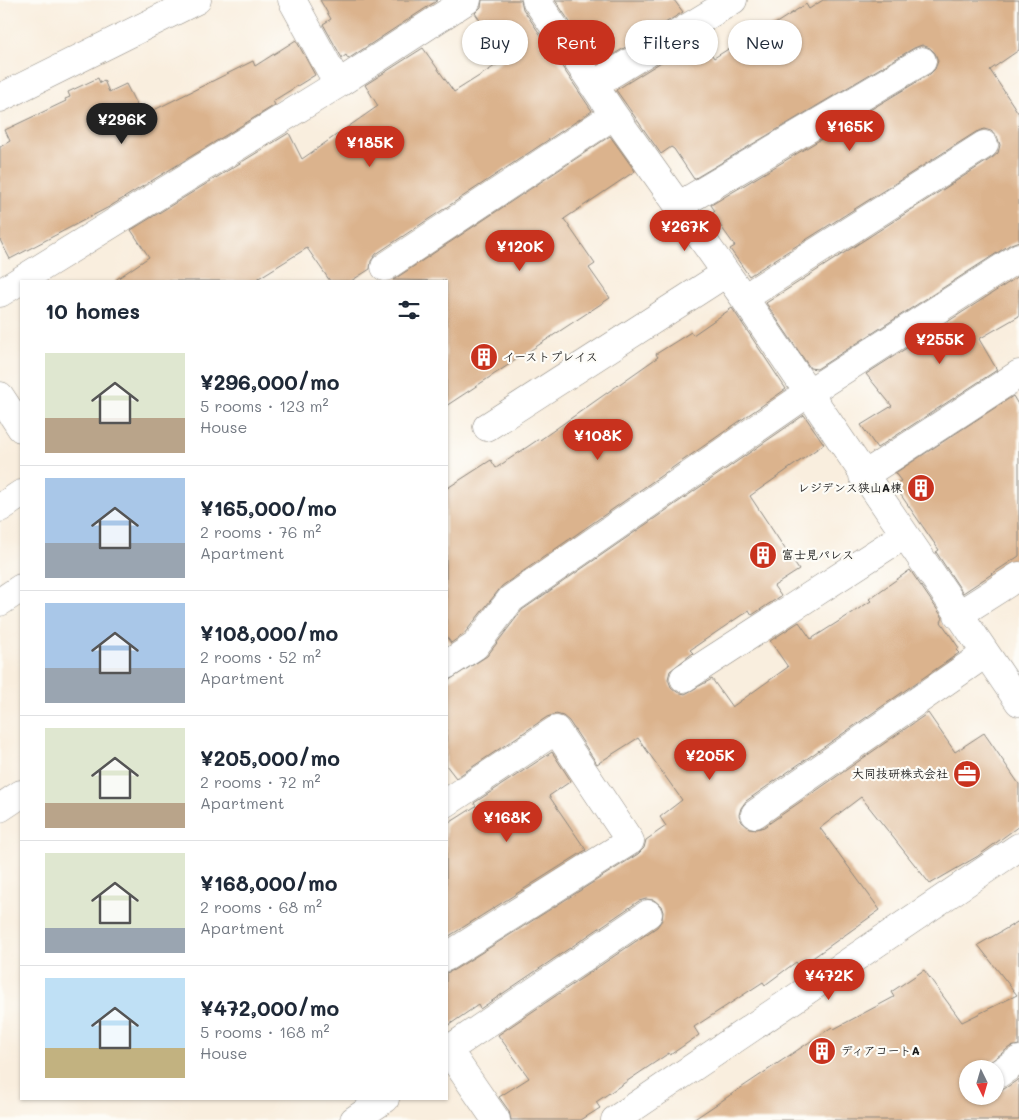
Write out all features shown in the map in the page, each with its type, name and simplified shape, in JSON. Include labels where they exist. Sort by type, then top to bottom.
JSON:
[{"type":"street","points":[[0,98],[197,0]]},
{"type":"street","points":[[292,0],[338,84]]},
{"type":"street","points":[[21,280],[338,84],[467,0]]},
{"type":"street","points":[[536,0],[614,116],[744,298],[863,476],[1019,702]]},
{"type":"street","points":[[593,84],[733,0]]},
{"type":"street","points":[[678,206],[922,61]]},
{"type":"street","points":[[385,267],[614,116]]},
{"type":"street","points":[[744,298],[984,145]]},
{"type":"street","points":[[448,664],[475,646],[511,599],[808,394],[1019,257]]},
{"type":"street","points":[[487,428],[726,273]]},
{"type":"street","points":[[0,293],[20,281]]},
{"type":"street","points":[[863,476],[1019,374]]},
{"type":"street","points":[[0,396],[20,426]]},
{"type":"street","points":[[0,508],[20,495]]},
{"type":"street","points":[[684,678],[904,535]]},
{"type":"street","points":[[958,615],[1019,576]]},
{"type":"street","points":[[0,602],[20,589]]},
{"type":"street","points":[[755,814],[985,654]]},
{"type":"street","points":[[448,802],[556,730],[630,841],[448,956]]},
{"type":"street","points":[[0,808],[20,795]]},
{"type":"street","points":[[616,1120],[1019,847]]},
{"type":"street","points":[[496,1120],[448,1052],[648,914]]},
{"type":"street","points":[[1004,1070],[1019,1060]]},
{"type":"street","points":[[354,1120],[384,1100]]},
{"type":"building","points":[[320,0],[438,0],[348,59],[346,55],[342,58],[323,24],[331,19]]},
{"type":"building","points":[[482,0],[521,0],[523,9],[538,31],[538,65],[561,65],[592,111],[376,254],[371,261],[370,269],[353,280],[329,280],[307,248],[256,280],[115,280],[149,257],[131,230],[289,133],[302,159],[378,106],[365,85],[423,48],[454,92],[497,65],[528,65],[528,20],[480,20],[475,13],[481,7]]},
{"type":"building","points":[[555,0],[674,0],[683,12],[670,20],[625,20],[625,47],[615,54],[615,20],[568,20]]},
{"type":"building","points":[[823,0],[1019,0],[1019,50],[990,70],[1019,114],[1019,241],[1011,244],[817,369],[810,368],[766,303],[992,158],[998,153],[1000,145],[997,136],[991,131],[984,129],[976,132],[749,276],[730,249],[735,246],[712,214],[715,211],[711,205],[930,74],[935,69],[938,61],[935,53],[930,48],[922,45],[914,48],[694,179],[674,149],[671,147],[661,154],[616,90],[656,65],[718,65],[718,55],[728,49],[728,65],[802,65],[802,20],[781,20],[806,4],[809,9]]},
{"type":"building","points":[[296,40],[315,75],[273,101],[275,105],[109,207],[10,259],[0,240],[0,147],[10,141],[5,130],[66,101],[65,99],[70,97],[68,92],[98,78],[100,83],[104,80],[109,92],[126,84],[142,116],[253,61],[255,66]]},
{"type":"building","points":[[610,136],[635,171],[564,219],[595,264],[589,268],[610,298],[448,405],[448,280],[393,280]]},
{"type":"building","points":[[1019,276],[1019,316],[979,339],[997,370],[877,448],[861,425],[892,406],[866,374]]},
{"type":"building","points":[[732,308],[786,389],[502,586],[464,634],[451,643],[448,639],[448,488],[491,460],[496,468],[540,440],[658,357],[656,354],[691,332],[693,335]]},
{"type":"building","points":[[1013,396],[1019,406],[1019,556],[963,593],[936,552],[939,550],[894,485],[901,481],[895,473]]},
{"type":"building","points":[[804,415],[824,444],[750,496],[799,570],[774,586],[781,596],[752,615],[749,610],[690,650],[693,653],[670,671],[668,679],[671,687],[677,692],[685,694],[712,679],[732,707],[788,667],[770,641],[799,622],[811,639],[871,601],[869,599],[910,570],[943,618],[941,622],[959,648],[956,650],[959,653],[746,801],[739,815],[742,822],[749,828],[757,829],[764,827],[928,713],[955,752],[984,733],[1019,784],[1019,826],[978,856],[930,884],[861,797],[820,828],[880,910],[800,967],[796,962],[765,985],[763,982],[694,1027],[699,1035],[596,1102],[600,1108],[581,1120],[511,1120],[509,1111],[499,1097],[529,1078],[498,1035],[657,927],[662,920],[663,912],[661,906],[654,900],[646,899],[639,901],[480,1009],[478,1005],[448,1026],[448,972],[638,854],[644,848],[646,840],[666,826],[660,817],[682,800],[638,738],[597,764],[569,721],[563,716],[556,714],[547,717],[456,778],[448,768],[448,681],[487,656],[522,610]]},
{"type":"building","points":[[552,752],[571,781],[549,796],[586,850],[448,937],[448,824],[476,806],[474,803]]},
{"type":"building","points":[[1019,921],[1019,1045],[1010,1047],[993,1060],[959,1060],[959,1105],[1004,1105],[1004,1089],[1019,1079],[1019,1120],[693,1120],[832,1027],[834,1029],[894,997],[891,992],[924,970],[962,1022],[1017,995],[978,945]]},
{"type":"place","name":"イーストプレイス","points":[[484,357]]},
{"type":"place","name":"レジデンス狭山A棟","points":[[921,488]]},
{"type":"place","name":"富士見パレス","points":[[763,555]]},
{"type":"place","name":"大同技研株式会社","points":[[967,774]]},
{"type":"place","name":"ディアコートA","points":[[822,1051]]}]
